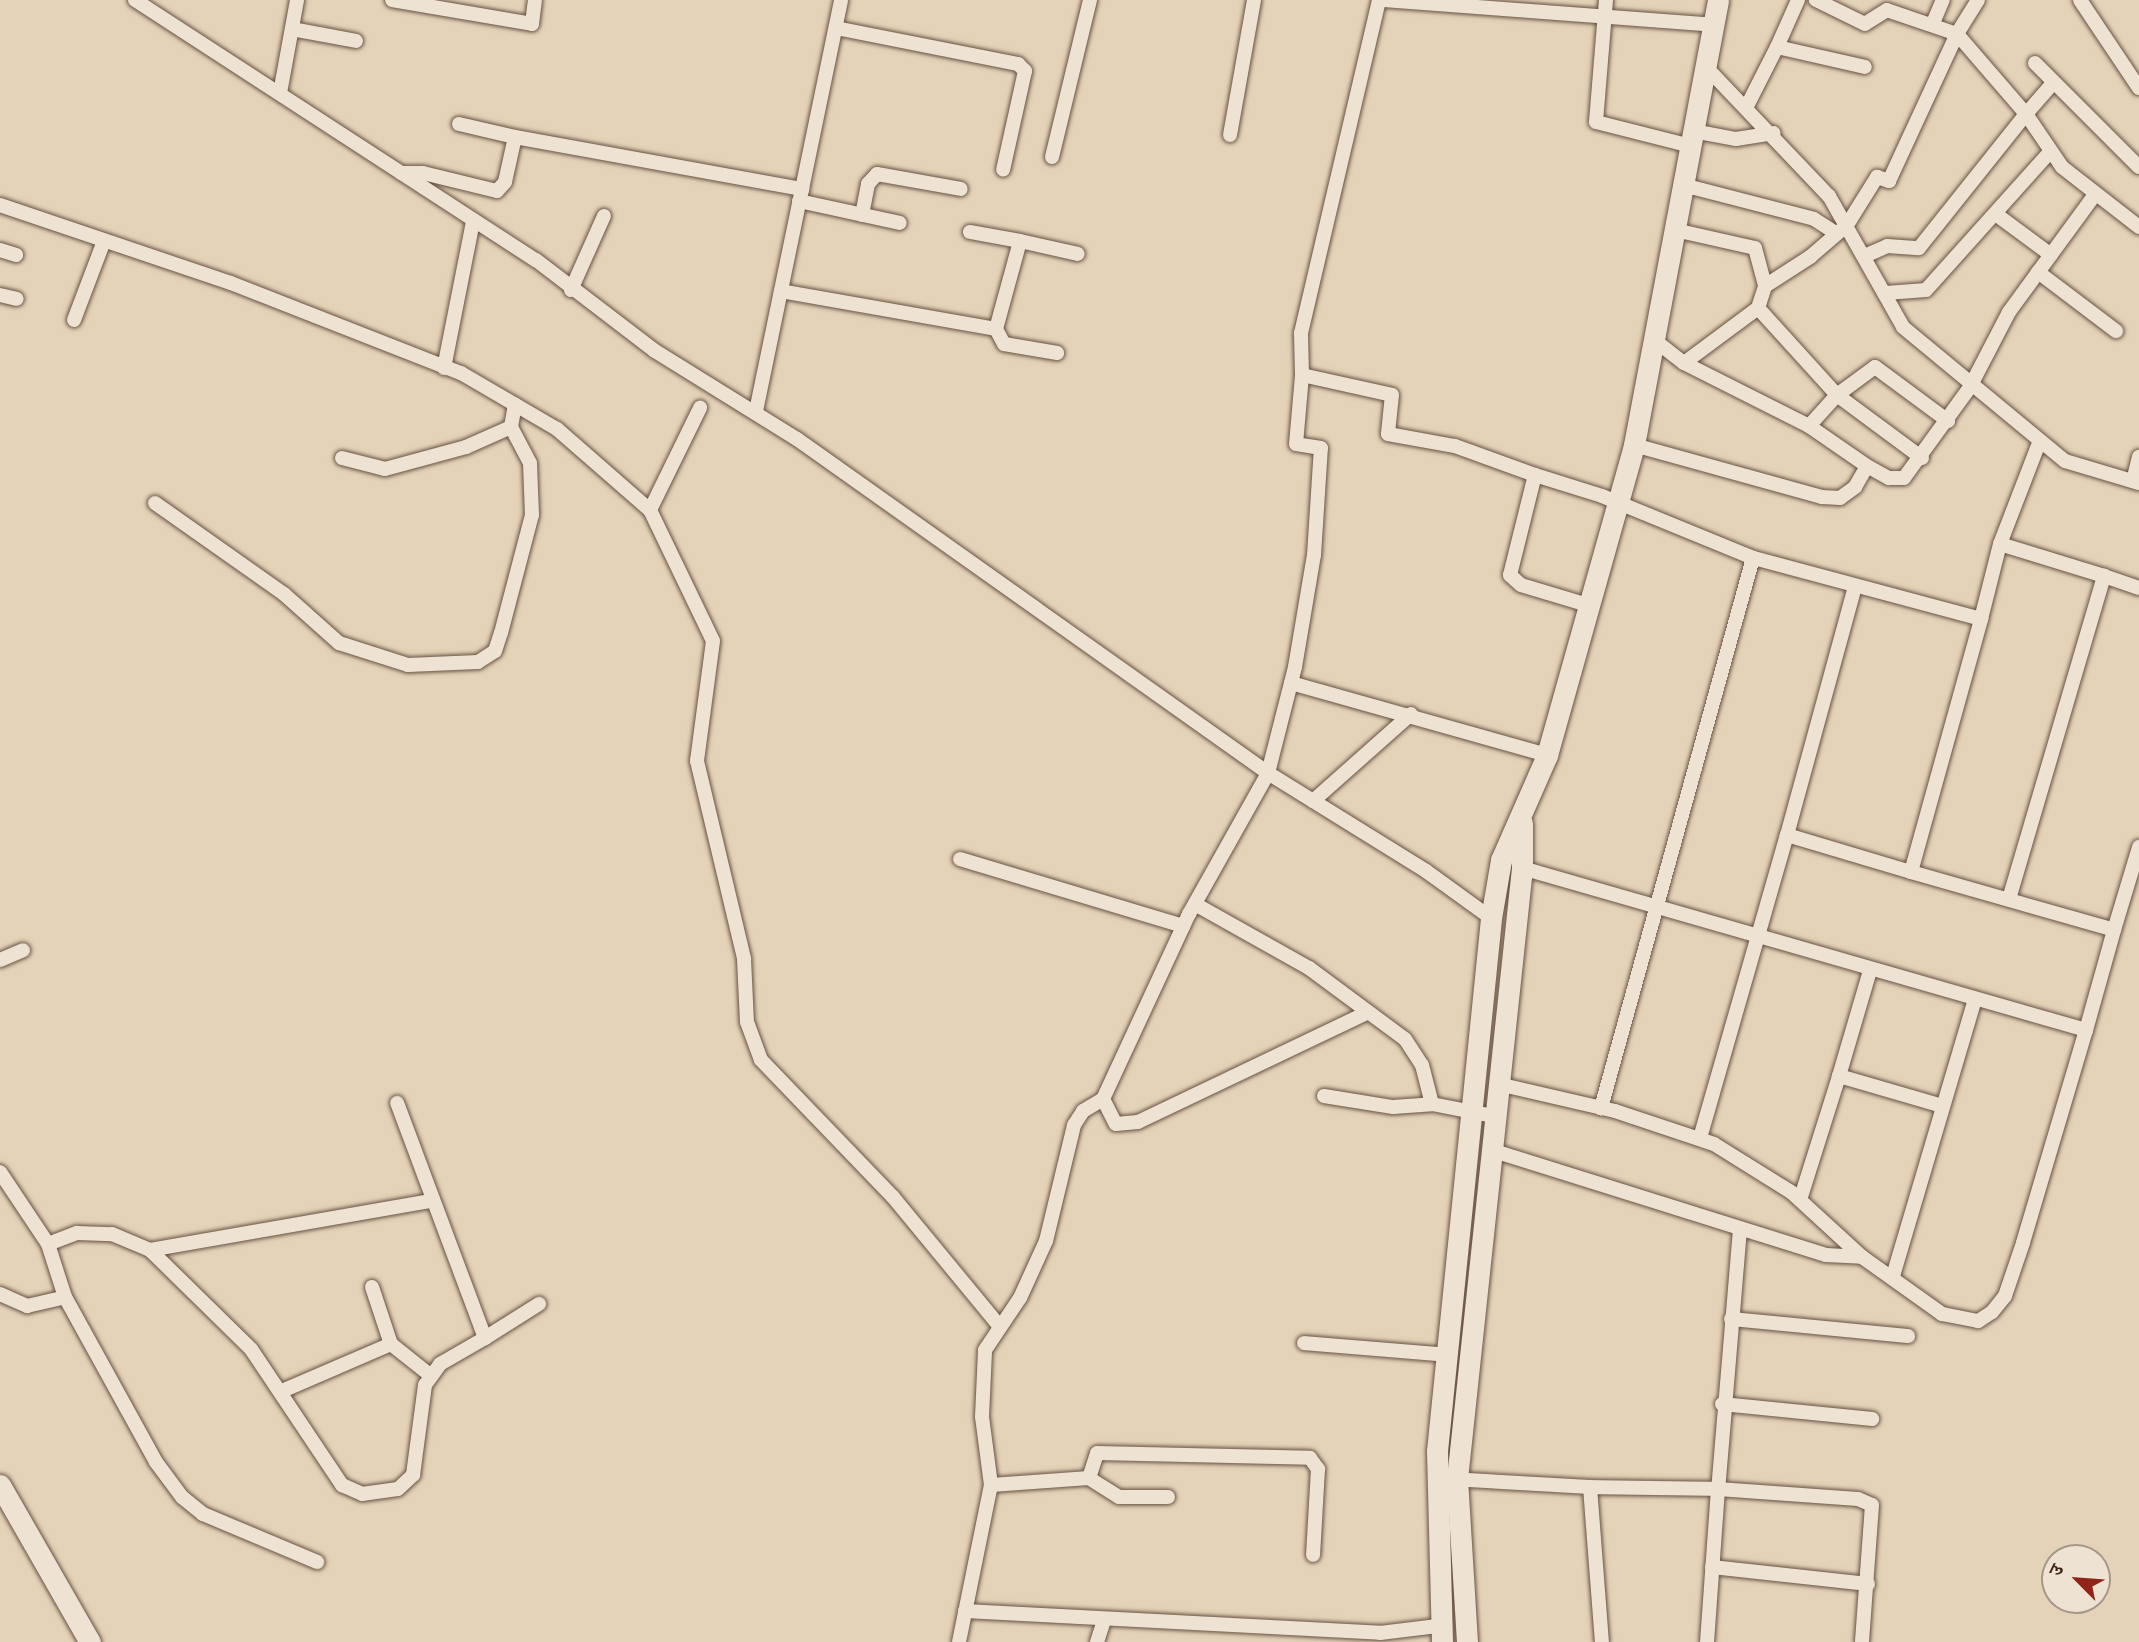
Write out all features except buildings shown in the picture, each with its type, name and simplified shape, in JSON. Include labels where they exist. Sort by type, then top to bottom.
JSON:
[{"type":"street","points":[[135,0],[536,260],[571,290],[655,351],[756,411],[1268,773],[1491,918]]},
{"type":"street","points":[[280,93],[297,0]]},
{"type":"street","points":[[392,0],[532,24],[535,0]]},
{"type":"street","points":[[756,411],[841,0]]},
{"type":"street","points":[[1052,157],[1090,0]]},
{"type":"street","points":[[1230,135],[1254,0]]},
{"type":"street","points":[[959,1642],[991,1485],[982,1417],[985,1350],[1046,1241],[1074,1125],[1083,1111],[1103,1099],[1183,926],[1268,773],[1291,683],[1314,555],[1321,448],[1296,444],[1302,375],[1301,333],[1382,0],[1517,6],[1605,19],[1713,25]]},
{"type":"street","points":[[1606,0],[1596,122],[1692,138],[1736,139],[1774,133]]},
{"type":"street","points":[[965,1611],[1218,1626],[1440,1634],[1449,1355],[1469,1108],[1491,918],[1501,860],[1547,755],[1591,606],[1634,445],[1718,0]]},
{"type":"street","points":[[1745,108],[1798,0]]},
{"type":"street","points":[[1816,0],[1865,24],[1886,10],[1924,26],[1933,23],[1957,34],[2026,114],[2050,152],[2094,196],[2139,227]]},
{"type":"street","points":[[1933,23],[1944,0]]},
{"type":"street","points":[[1684,363],[1758,308],[1766,286],[1842,230],[1877,177],[1889,181],[1957,34],[1978,0]]},
{"type":"street","points":[[2080,0],[2139,88]]},
{"type":"street","points":[[836,28],[1018,64],[1025,71],[1003,170]]},
{"type":"street","points":[[292,29],[356,41]]},
{"type":"street","points":[[1777,47],[1865,67]]},
{"type":"street","points":[[2035,63],[2139,167]]},
{"type":"street","points":[[1706,66],[1745,108],[1774,133],[1842,230],[1867,256],[1903,327],[1970,387],[2065,461],[2136,482],[2139,457]]},
{"type":"street","points":[[1867,256],[1887,246],[1919,248],[2053,83]]},
{"type":"street","points":[[459,124],[800,195],[862,215],[900,223]]},
{"type":"street","points":[[401,173],[497,191],[505,183],[515,137]]},
{"type":"street","points":[[1886,293],[1926,290],[1997,215],[2050,152]]},
{"type":"street","points":[[862,215],[868,184],[877,174],[961,189]]},
{"type":"street","points":[[1683,185],[1814,219],[1842,230]]},
{"type":"street","points":[[1653,338],[1684,363],[1809,426],[1867,466],[1889,478],[1904,478],[1922,458],[1970,387],[2009,312],[2094,196]]},
{"type":"street","points":[[0,205],[231,283],[444,368],[557,429],[650,510],[713,641],[697,761],[744,959],[747,1022],[761,1060],[894,1197],[1000,1327]]},
{"type":"street","points":[[1997,215],[2051,254]]},
{"type":"street","points":[[571,290],[604,216]]},
{"type":"street","points":[[444,368],[473,221]]},
{"type":"street","points":[[1675,230],[1755,248],[1766,286]]},
{"type":"street","points":[[970,232],[1078,254]]},
{"type":"street","points":[[74,320],[104,241]]},
{"type":"street","points":[[1020,241],[996,329],[1004,344],[1057,354]]},
{"type":"street","points":[[0,250],[16,255]]},
{"type":"street","points":[[2038,272],[2116,331]]},
{"type":"street","points":[[781,291],[996,329]]},
{"type":"street","points":[[0,295],[17,299]]},
{"type":"street","points":[[1758,308],[1837,395],[1922,458]]},
{"type":"street","points":[[1809,426],[1837,395],[1875,367],[1948,421]]},
{"type":"street","points":[[1302,375],[1392,395],[1388,434],[1455,446],[1619,503],[1753,558],[1981,620]]},
{"type":"street","points":[[155,503],[256,572],[339,643],[408,666],[478,662],[495,651],[502,633],[532,515],[530,463],[511,427],[515,404]]},
{"type":"street","points":[[650,510],[699,408]]},
{"type":"street","points":[[342,458],[385,469],[467,447],[511,427]]},
{"type":"street","points":[[1910,872],[2000,544],[2039,443]]},
{"type":"street","points":[[1634,445],[1822,497],[1840,498],[1867,466]]},
{"type":"street","points":[[1535,475],[1510,575],[1521,585],[1591,606]]},
{"type":"street","points":[[2000,544],[2139,588]]},
{"type":"street","points":[[1601,1108],[1753,558]]},
{"type":"street","points":[[2010,899],[2104,576]]},
{"type":"street","points":[[1700,1138],[1855,587]]},
{"type":"street","points":[[1291,683],[1411,714],[1547,755]]},
{"type":"street","points":[[1313,801],[1411,714]]},
{"type":"street","points":[[1467,1642],[1446,1479],[1491,1150],[1522,868],[1521,814]]},
{"type":"street","points":[[1787,835],[2114,930]]},
{"type":"street","points":[[1498,1084],[1601,1108],[1700,1138],[1800,1200],[1862,1257],[1893,1276],[1942,1314],[1978,1321],[1992,1312],[2005,1296],[2139,847]]},
{"type":"street","points":[[960,859],[1183,926]]},
{"type":"street","points":[[1522,868],[1658,906],[1974,1002],[2086,1030]]},
{"type":"street","points":[[1195,904],[1309,968],[1405,1039],[1422,1065],[1432,1104]]},
{"type":"street","points":[[0,960],[23,950]]},
{"type":"street","points":[[1800,1200],[1870,971]]},
{"type":"street","points":[[1893,1276],[1974,1002]]},
{"type":"street","points":[[1103,1099],[1116,1124],[1138,1122],[1367,1013]]},
{"type":"street","points":[[1839,1076],[1942,1107]]},
{"type":"street","points":[[1324,1096],[1393,1107],[1432,1104],[1469,1108],[1494,1116]]},
{"type":"street","points":[[397,1103],[430,1201],[485,1338]]},
{"type":"street","points":[[1491,1150],[1826,1255],[1862,1257]]},
{"type":"street","points":[[0,1172],[48,1244],[65,1297],[156,1462],[182,1497],[203,1514],[317,1562]]},
{"type":"street","points":[[150,1250],[430,1201]]},
{"type":"street","points":[[1707,1642],[1722,1404],[1740,1229]]},
{"type":"street","points":[[48,1244],[77,1233],[112,1234],[150,1250],[251,1349],[282,1391],[335,1477],[362,1494],[398,1489],[412,1475],[422,1393],[430,1375],[539,1304]]},
{"type":"street","points":[[372,1287],[391,1344],[430,1375]]},
{"type":"street","points":[[0,1294],[27,1306],[65,1297]]},
{"type":"street","points":[[1731,1319],[1908,1336]]},
{"type":"street","points":[[1304,1343],[1449,1355]]},
{"type":"street","points":[[282,1391],[391,1344]]},
{"type":"street","points":[[1722,1404],[1872,1419]]},
{"type":"street","points":[[1089,1478],[1097,1453],[1310,1458],[1318,1469],[1313,1555]]},
{"type":"street","points":[[991,1485],[1089,1478],[1119,1497],[1168,1497]]},
{"type":"street","points":[[1446,1479],[1590,1487],[1718,1489],[1869,1502],[1874,1509],[1861,1642]]},
{"type":"street","points":[[0,1485],[90,1642]]},
{"type":"street","points":[[1590,1487],[1602,1642]]},
{"type":"street","points":[[1712,1567],[1868,1584]]},
{"type":"street","points":[[1097,1642],[1104,1620]]},
{"type":"street","points":[[1217,1642],[1218,1626]]}]
